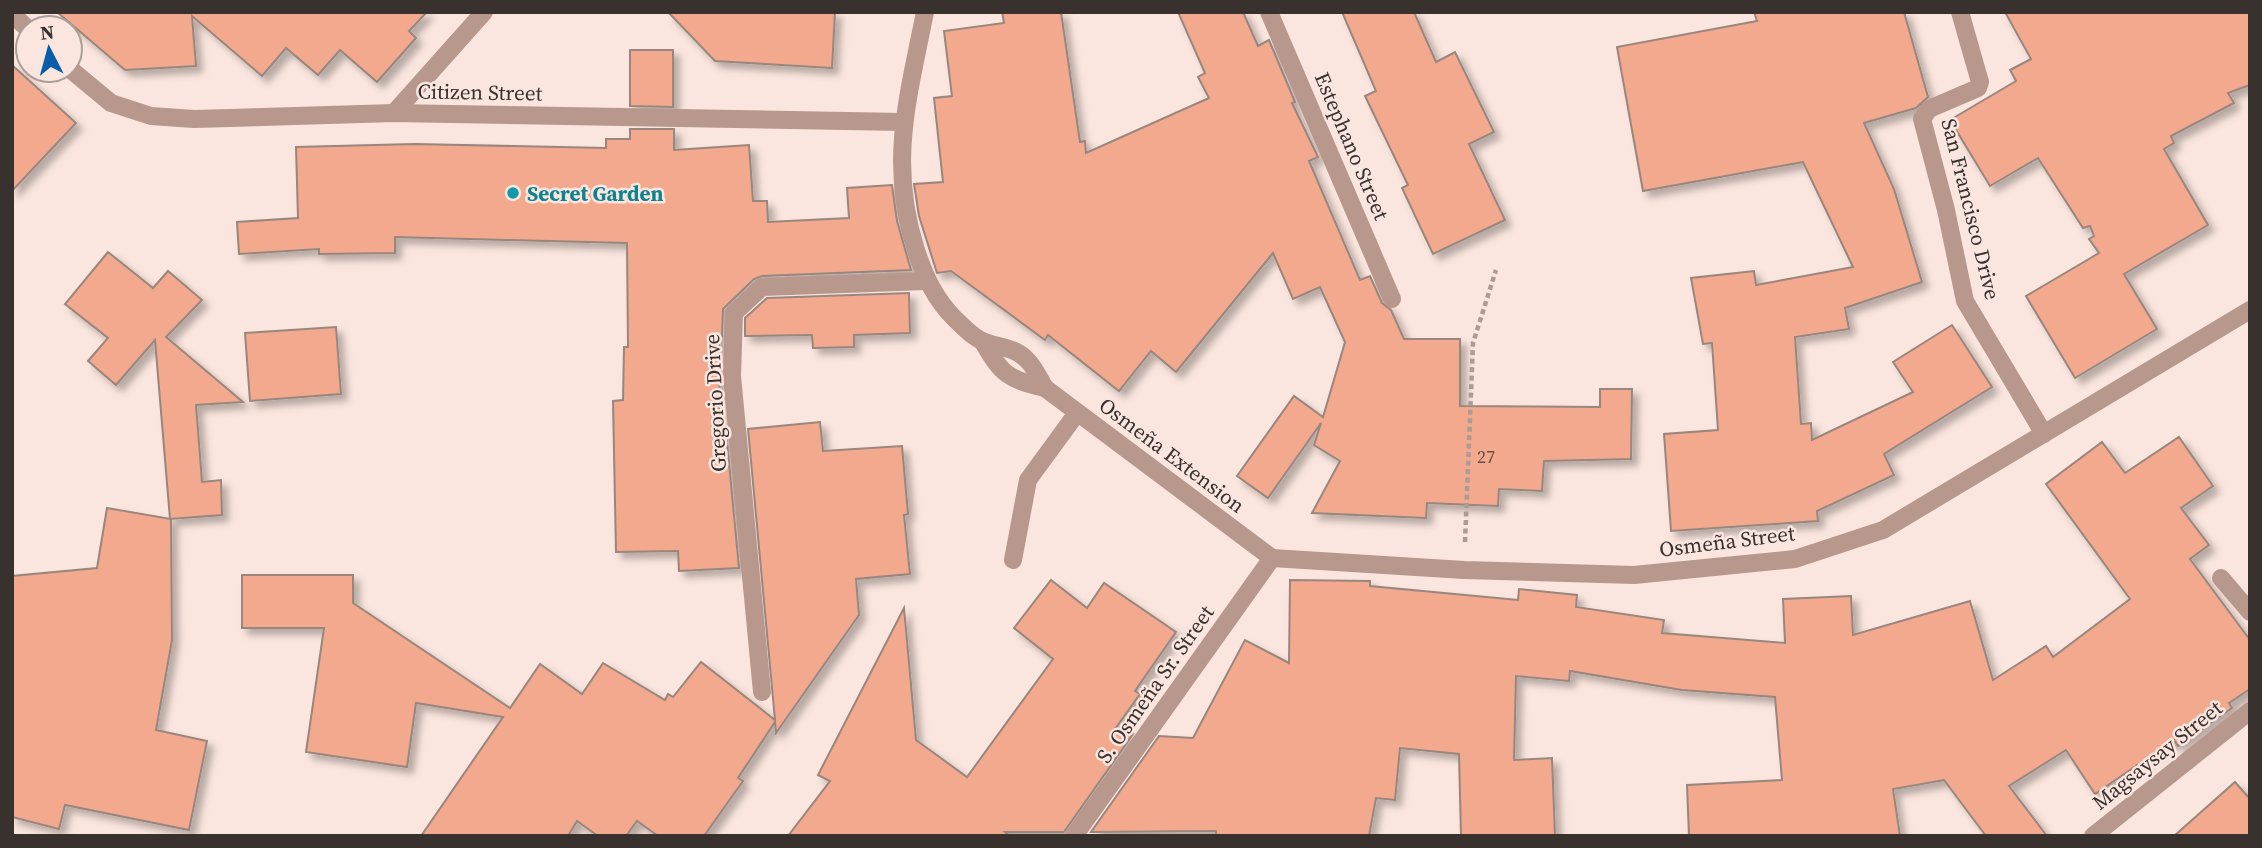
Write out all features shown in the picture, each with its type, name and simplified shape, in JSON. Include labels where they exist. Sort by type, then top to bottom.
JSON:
[{"type":"street","points":[[394,113],[484,12]]},
{"type":"street","name":"Osmeña Extension","points":[[925,12],[903,122],[900,153],[902,187],[911,233],[926,281],[944,308],[983,342],[999,369],[1013,380],[1045,388]]},
{"type":"street","name":"Estephano Street","points":[[1269,12],[1392,299]]},
{"type":"street","name":"San Francisco Drive","points":[[1960,12],[1980,82],[1978,88],[1929,110],[1922,119],[1946,210],[1965,301],[2044,433]]},
{"type":"street","name":"Citizen Street","points":[[84,81],[111,103],[151,116],[194,119],[394,113],[903,122]]},
{"type":"street","name":"Gregorio Drive","points":[[762,692],[732,376],[734,313],[762,287],[926,281]]},
{"type":"street","name":"Osmeña Street","points":[[1272,558],[1464,570],[1634,575],[1795,559],[1883,530],[2250,310]]},
{"type":"street","name":"Osmeña Extension","points":[[983,342],[1014,350],[1028,361],[1045,388],[1272,558]]},
{"type":"street","points":[[1013,560],[1028,480],[1077,413]]},
{"type":"street","name":"S. Osmeña Sr. Street","points":[[1074,836],[1272,558]]},
{"type":"street","points":[[2221,578],[2250,612]]},
{"type":"street","name":"Magsaysay Street","points":[[2094,836],[2250,710]]},
{"type":"path","points":[[1464,570],[1472,343],[1496,270]]},
{"type":"building","points":[[57,12],[427,12],[409,31],[416,38],[377,82],[340,50],[318,75],[286,48],[262,76],[192,16],[196,66],[125,70],[84,35],[84,14]]},
{"type":"building","points":[[668,12],[835,12],[832,68],[715,61]]},
{"type":"building","points":[[1002,12],[1061,12],[1080,142],[1085,141],[1086,153],[1209,98],[1198,77],[1205,73],[1178,12],[1243,12],[1258,46],[1269,40],[1295,102],[1292,103],[1318,157],[1309,161],[1360,280],[1370,276],[1382,303],[1391,310],[1404,339],[1460,339],[1460,406],[1600,407],[1600,389],[1632,389],[1631,459],[1544,461],[1542,491],[1499,489],[1498,506],[1427,503],[1426,518],[1312,513],[1340,461],[1314,445],[1321,423],[1268,498],[1237,476],[1294,396],[1323,417],[1345,342],[1320,287],[1293,299],[1273,253],[1176,372],[1151,351],[1119,391],[1048,335],[1045,340],[951,271],[937,273],[919,216],[914,184],[943,182],[934,98],[952,96],[944,31],[1004,23]]},
{"type":"building","points":[[1342,12],[1414,12],[1436,62],[1455,52],[1494,132],[1469,144],[1505,220],[1433,254],[1402,188],[1408,185],[1365,96],[1376,91]]},
{"type":"building","points":[[1754,12],[1904,12],[1928,97],[1916,108],[1864,123],[1894,189],[1922,282],[1845,308],[1849,329],[1795,337],[1801,424],[1811,423],[1812,440],[1913,392],[1893,362],[1952,325],[1992,387],[1884,454],[1894,475],[1817,511],[1818,521],[1671,531],[1664,434],[1718,430],[1712,343],[1703,344],[1691,278],[1754,271],[1756,285],[1853,267],[1803,162],[1643,191],[1617,47],[1757,21]]},
{"type":"building","points":[[2005,12],[2250,12],[2250,85],[2228,93],[2234,103],[2171,136],[2174,143],[2164,149],[2208,225],[2124,274],[2157,329],[2075,378],[2026,296],[2099,253],[2089,239],[2094,236],[2090,226],[2083,228],[2038,158],[1990,186],[1950,120],[2016,81],[2010,70],[2031,59]]},
{"type":"building","points":[[630,50],[673,50],[673,107],[630,106]]},
{"type":"building","points":[[12,65],[14,84],[33,84],[76,123],[12,191]]},
{"type":"building","points":[[630,129],[674,129],[674,150],[749,145],[753,201],[767,201],[768,222],[849,218],[847,188],[892,185],[897,221],[911,270],[762,276],[754,279],[723,309],[722,336],[719,336],[720,431],[726,431],[739,568],[679,571],[678,551],[616,552],[613,401],[623,400],[624,347],[628,347],[627,243],[395,237],[395,253],[319,254],[319,249],[239,254],[237,222],[298,218],[296,147],[414,144],[606,148],[606,139],[630,139]]},
{"type":"building","points":[[108,252],[153,288],[168,271],[202,300],[166,337],[243,402],[196,405],[202,482],[221,480],[222,515],[170,519],[155,340],[116,385],[88,361],[108,338],[65,304]]},
{"type":"building","points":[[909,293],[910,333],[854,335],[854,347],[813,348],[812,335],[745,336],[745,318],[767,298]]},
{"type":"building","points":[[336,327],[341,394],[250,401],[245,333]]},
{"type":"building","points":[[820,422],[823,451],[902,446],[908,514],[904,515],[910,574],[856,579],[859,615],[776,733],[775,722],[738,778],[743,781],[704,836],[658,836],[637,821],[626,836],[598,836],[577,821],[568,836],[421,836],[503,717],[416,703],[407,767],[306,752],[324,628],[242,628],[242,575],[353,575],[353,603],[510,708],[540,664],[582,694],[603,663],[665,700],[668,694],[673,697],[701,662],[775,720],[748,429]]},
{"type":"building","points":[[2179,437],[2213,486],[2181,508],[2209,545],[2190,559],[2250,640],[2250,689],[2229,703],[2232,708],[2178,746],[2174,740],[2095,794],[2066,750],[2009,786],[2047,836],[1986,836],[1944,780],[1893,789],[1900,836],[1689,836],[1687,785],[1782,780],[1775,697],[1682,690],[1570,671],[1569,681],[1516,676],[1514,760],[1552,758],[1555,836],[1461,836],[1459,754],[1400,748],[1395,800],[1376,798],[1369,836],[1216,836],[1216,831],[1091,832],[1159,736],[1193,738],[1245,640],[1289,663],[1290,580],[1370,581],[1370,586],[1518,600],[1519,589],[1577,595],[1576,607],[1664,620],[1662,633],[1785,643],[1783,599],[1851,596],[1853,635],[1970,601],[1993,680],[2046,646],[2053,657],[2130,599],[2046,484],[2102,442],[2125,473]]},
{"type":"building","points":[[107,508],[171,519],[172,640],[156,730],[207,741],[189,830],[65,805],[59,829],[12,817],[12,576],[97,568]]},
{"type":"building","points":[[1051,580],[1087,608],[1104,583],[1176,632],[1135,691],[1140,694],[1113,732],[1133,734],[1064,832],[1005,832],[1010,836],[788,836],[830,781],[818,775],[904,608],[916,740],[967,777],[1053,659],[1014,628]]},
{"type":"building","points":[[2235,782],[2250,799],[2250,836],[2174,836]]},
{"type":"place","name":"Secret Garden","points":[[513,193]]}]
